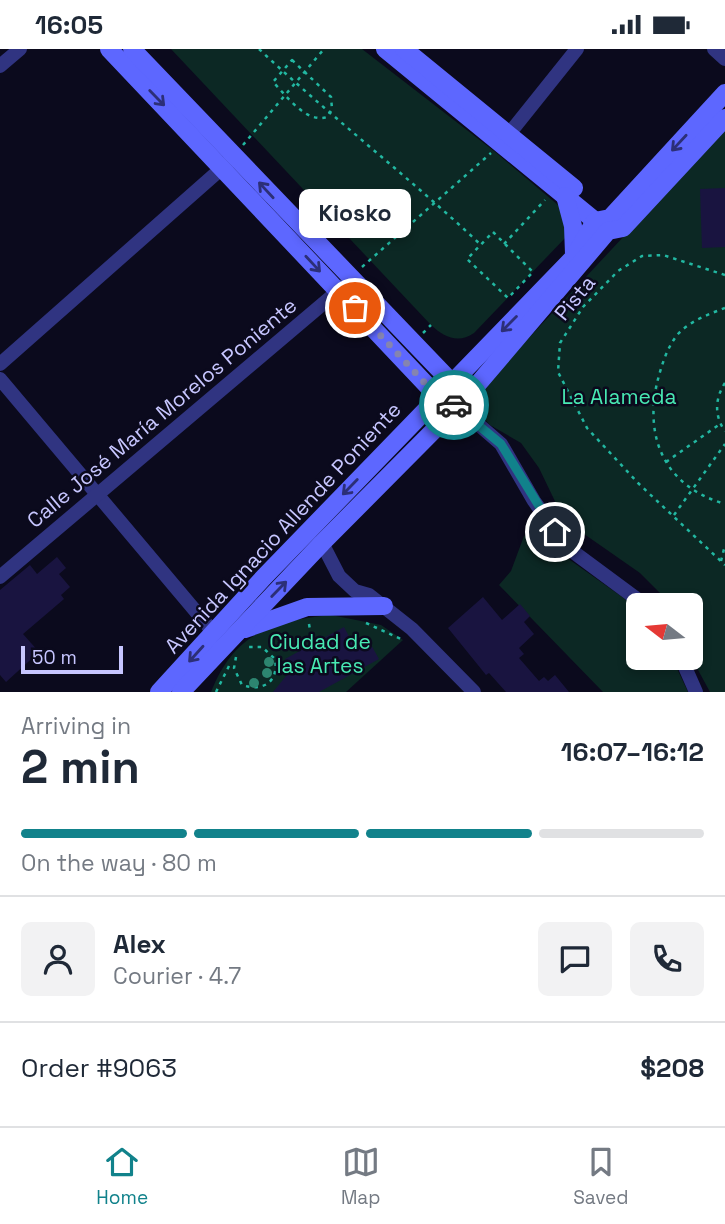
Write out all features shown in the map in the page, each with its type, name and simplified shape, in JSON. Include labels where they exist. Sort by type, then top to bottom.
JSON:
[{"type":"main road","points":[[109,49],[229,162]]},
{"type":"main road","points":[[132,49],[229,162],[345,286],[437,396],[461,402]]},
{"type":"main road","points":[[385,49],[502,136],[565,196],[609,225]]},
{"type":"main road","points":[[404,49],[502,136],[609,225]]},
{"type":"main road","name":"Avenida Ignacio Allende Poniente","points":[[181,692],[461,402],[609,225],[725,93]]},
{"type":"main road","name":"Avenida Ignacio Allende Poniente","points":[[159,692],[264,577],[469,363],[574,257],[725,118]]},
{"type":"main road","points":[[565,196],[573,226],[574,257]]},
{"type":"main road","points":[[345,286],[434,364],[452,383],[461,402]]},
{"type":"main road","points":[[434,364],[469,363]]},
{"type":"main road","points":[[238,631],[307,607],[384,606]]},
{"type":"main road","points":[[191,692],[210,661]]},
{"type":"street","points":[[0,66],[19,49]]},
{"type":"street","points":[[502,136],[578,49]]},
{"type":"street","points":[[714,49],[725,59]]},
{"type":"street","points":[[0,364],[229,162]]},
{"type":"street","name":"Calle José María Morelos Poniente","points":[[0,577],[345,286]]},
{"type":"street","points":[[0,379],[214,633]]},
{"type":"street","points":[[461,402],[501,444],[534,501],[568,548],[629,593]]},
{"type":"street","points":[[322,543],[339,576],[355,591],[384,606],[441,656],[474,692]]},
{"type":"street","points":[[686,670],[696,692]]},
{"type":"path","points":[[259,49],[329,115],[435,201],[481,245]]},
{"type":"path","points":[[229,162],[324,49]]},
{"type":"path","points":[[292,60],[306,72],[331,97],[333,106],[329,115],[322,119],[310,117],[272,82],[292,60]]},
{"type":"path","points":[[345,286],[369,259],[494,151],[502,136]]},
{"type":"path","points":[[505,244],[548,197],[547,181]]},
{"type":"path","points":[[493,232],[533,272],[508,298],[467,259],[481,245],[493,232]]},
{"type":"path","name":"Pista","points":[[725,275],[663,255],[642,255],[618,271],[583,307],[560,343],[558,372],[587,428],[725,565]]},
{"type":"path","points":[[725,308],[702,317],[678,334],[661,366],[653,400],[655,440],[666,462],[692,490],[725,504]]},
{"type":"path","points":[[725,383],[718,398],[720,424],[725,431]]},
{"type":"path","points":[[666,462],[720,424]]},
{"type":"path","points":[[673,516],[725,444]]},
{"type":"path","points":[[721,561],[725,545]]},
{"type":"path","points":[[300,621],[316,619]]},
{"type":"path","points":[[357,622],[378,627],[403,640]]},
{"type":"path","points":[[242,685],[260,689],[275,678],[275,659],[270,651],[262,647],[244,648],[256,638]]},
{"type":"path","points":[[216,692],[238,654],[234,668],[243,692]]},
{"type":"green space","points":[[171,49],[362,49],[494,151],[558,205],[563,210],[567,236],[474,333],[462,338],[446,336],[431,325]]},
{"type":"green space","name":"La Alameda","points":[[725,128],[725,692],[710,692],[698,670],[704,670],[704,593],[660,593],[640,573],[564,520],[539,468],[521,443],[490,425],[469,402]]},
{"type":"green space","points":[[541,529],[570,560],[626,600],[626,670],[678,670],[688,692],[603,692],[499,585],[511,571],[524,536]]},
{"type":"green space","name":"Ciudad de las Artes","points":[[331,615],[381,625],[403,640],[346,692],[211,692],[231,656],[258,634],[291,621]]},
{"type":"building","points":[[725,188],[725,247],[702,248],[700,189]]},
{"type":"building","points":[[57,557],[66,568],[59,574],[70,587],[61,595],[64,599],[23,634],[39,652],[6,682],[0,675],[0,590],[30,565],[37,574]]},
{"type":"building","points":[[483,597],[502,620],[520,604],[530,616],[524,622],[534,634],[519,648],[524,654],[519,658],[539,681],[544,677],[548,681],[555,675],[569,692],[506,692],[489,673],[486,675],[448,628]]},
{"type":"building","points":[[344,627],[353,644],[366,636],[379,659],[319,692],[273,692],[291,670],[285,659]]},
{"type":"way so far","points":[[355,308],[437,396],[454,405]]},
{"type":"place","name":"Kiosko","points":[[355,308]]},
{"type":"route","points":[[454,405],[470,415],[501,444],[555,532]]}]
